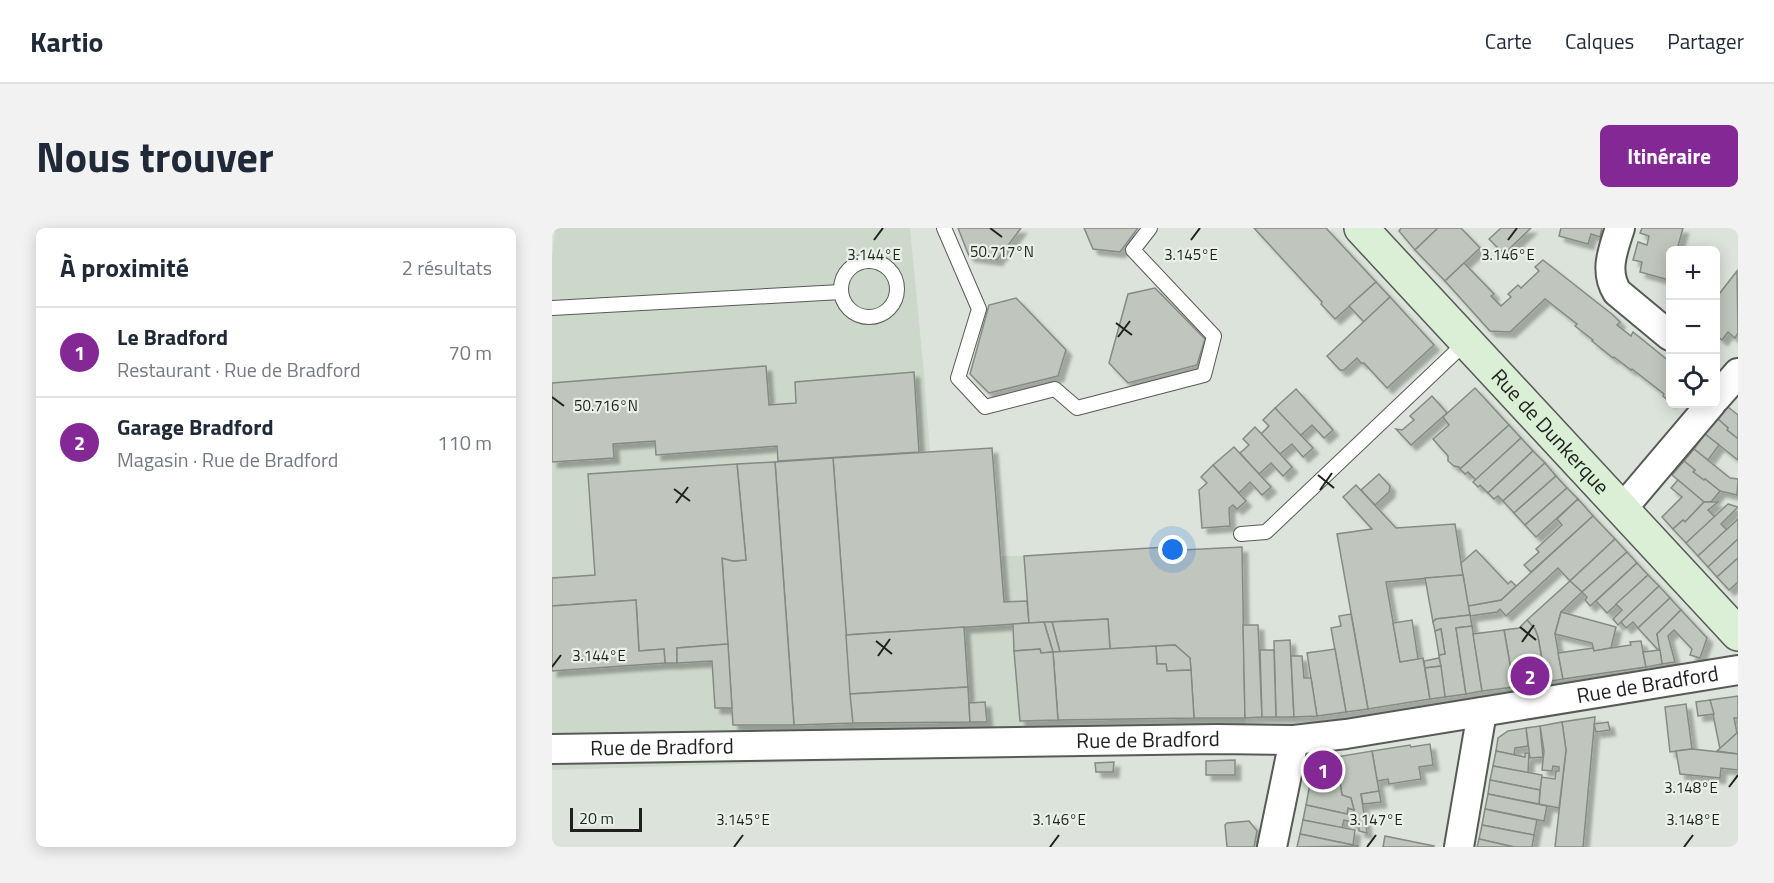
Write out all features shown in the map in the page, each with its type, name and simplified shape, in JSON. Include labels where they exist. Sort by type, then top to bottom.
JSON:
[{"type":"main road","name":"Rue de Dunkerque","points":[[1361,228],[1738,634]]},
{"type":"street","points":[[1620,228],[1610,264],[1612,284],[1617,292],[1666,332]]},
{"type":"street","points":[[1622,509],[1721,386]]},
{"type":"street","name":"Rue de Bradford","points":[[552,749],[1217,739],[1294,740],[1346,734],[1738,670]]},
{"type":"street","points":[[1459,847],[1482,712]]},
{"type":"street","points":[[1272,847],[1294,740]]},
{"type":"lane","points":[[944,228],[979,309],[958,378],[985,407],[1054,389],[1077,408],[1204,375],[1214,336],[1133,250],[1150,228]]},
{"type":"lane","points":[[863,262],[885,266],[891,272],[897,286],[897,294],[889,308],[883,313],[868,317],[860,315],[847,306],[841,292],[849,270],[863,262]]},
{"type":"lane","points":[[552,308],[841,292]]},
{"type":"lane","points":[[1241,534],[1266,532],[1466,342]]},
{"type":"shaded area","points":[[555,228],[910,228],[930,451],[992,448],[1000,556],[1181,546],[1182,550],[1242,547],[1246,755],[1049,754],[552,770],[552,259]]},
{"type":"building","points":[[958,228],[1021,228],[997,260],[969,256]]},
{"type":"building","points":[[1084,228],[1138,228],[1120,252],[1093,249]]},
{"type":"building","points":[[1254,228],[1326,228],[1376,282],[1335,319]]},
{"type":"building","points":[[1401,228],[1438,228],[1415,250],[1399,231]]},
{"type":"building","points":[[1438,228],[1461,228],[1480,248],[1445,281],[1415,250]]},
{"type":"building","points":[[1501,228],[1531,228],[1504,254],[1489,239]]},
{"type":"building","points":[[1561,228],[1602,228],[1600,237],[1591,234],[1588,244],[1559,236]]},
{"type":"building","points":[[1642,228],[1683,228],[1678,246],[1666,246],[1666,279],[1640,272],[1642,262],[1633,260],[1638,242],[1647,245],[1649,236],[1640,233]]},
{"type":"building","points":[[1543,260],[1613,315],[1620,322],[1617,325],[1631,336],[1633,332],[1666,359],[1666,399],[1664,394],[1632,369],[1613,358],[1592,341],[1575,326],[1577,324],[1545,299],[1510,332],[1490,331],[1445,281],[1464,263],[1494,294],[1491,296],[1501,306],[1511,297],[1508,294],[1518,285],[1521,288],[1539,271],[1535,267]]},
{"type":"building","points":[[1737,271],[1738,333],[1735,338],[1728,332],[1722,340],[1720,338],[1720,293]]},
{"type":"building","points":[[1376,282],[1390,297],[1364,322],[1349,306]]},
{"type":"building","points":[[1155,288],[1205,339],[1197,365],[1128,383],[1109,363],[1128,294]]},
{"type":"building","points":[[1390,297],[1434,345],[1387,388],[1357,358],[1344,370],[1340,370],[1327,356]]},
{"type":"building","points":[[1016,298],[1066,350],[1058,376],[989,393],[970,374],[989,305]]},
{"type":"building","points":[[766,366],[769,405],[796,403],[795,382],[914,372],[919,452],[778,461],[777,446],[656,455],[655,441],[613,444],[614,458],[552,462],[552,383]]},
{"type":"building","points":[[1475,388],[1509,425],[1460,469],[1448,461],[1448,456],[1433,439],[1449,425],[1443,417]]},
{"type":"building","points":[[1296,389],[1333,430],[1324,438],[1312,425],[1300,436],[1275,408]]},
{"type":"building","points":[[1432,396],[1447,413],[1411,445],[1396,429],[1402,430],[1414,420],[1410,416]]},
{"type":"building","points":[[1728,407],[1738,415],[1737,438],[1718,419]]},
{"type":"building","points":[[1275,408],[1313,448],[1303,457],[1292,444],[1280,454],[1261,434],[1269,426],[1263,420]]},
{"type":"building","points":[[1718,419],[1728,428],[1727,430],[1738,437],[1738,460],[1705,434]]},
{"type":"building","points":[[1509,425],[1521,438],[1476,480],[1468,472],[1465,474],[1460,469]]},
{"type":"building","points":[[1255,427],[1292,467],[1283,476],[1271,463],[1259,474],[1240,453],[1249,445],[1243,439]]},
{"type":"building","points":[[1705,434],[1719,445],[1708,460],[1694,449]]},
{"type":"building","points":[[1521,438],[1533,451],[1488,493],[1480,485],[1478,487],[1473,482]]},
{"type":"building","points":[[1234,447],[1271,487],[1262,495],[1250,482],[1239,493],[1213,465]]},
{"type":"building","points":[[992,448],[1004,602],[1027,601],[1029,623],[846,635],[833,458]]},
{"type":"building","points":[[1694,449],[1730,478],[1738,479],[1737,495],[1720,491],[1693,472],[1695,470],[1684,461]]},
{"type":"building","points":[[1533,451],[1545,463],[1503,501],[1498,496],[1494,499],[1488,493]]},
{"type":"building","points":[[833,458],[853,723],[794,725],[775,462]]},
{"type":"building","points":[[1684,461],[1695,470],[1693,472],[1720,491],[1711,502],[1704,502],[1672,475]]},
{"type":"building","points":[[775,462],[794,725],[733,725],[722,558],[733,561],[746,560],[737,464]]},
{"type":"building","points":[[1545,463],[1556,476],[1514,513],[1503,501]]},
{"type":"building","points":[[737,464],[746,560],[733,561],[722,558],[728,644],[677,648],[677,663],[665,663],[664,649],[639,651],[636,600],[552,606],[552,578],[595,575],[588,474]]},
{"type":"building","points":[[1213,465],[1246,501],[1237,509],[1233,505],[1229,508],[1230,526],[1202,528],[1199,490],[1207,483],[1201,477]]},
{"type":"building","points":[[1379,474],[1390,486],[1389,492],[1375,505],[1361,490]]},
{"type":"building","points":[[1556,476],[1567,488],[1525,525],[1514,513]]},
{"type":"building","points":[[1678,480],[1704,502],[1685,522],[1683,520],[1673,529],[1662,517],[1682,497],[1671,488]]},
{"type":"building","points":[[1356,485],[1396,528],[1455,524],[1463,575],[1386,582],[1400,662],[1423,658],[1430,699],[1368,709],[1337,534],[1372,529],[1343,497]]},
{"type":"building","points":[[1567,488],[1578,499],[1536,537],[1525,525]]},
{"type":"building","points":[[1578,499],[1593,516],[1531,572],[1524,565],[1539,552],[1536,549],[1562,525],[1557,519]]},
{"type":"building","points":[[1704,502],[1718,502],[1708,510],[1715,517],[1686,543],[1673,529],[1683,520],[1685,522]]},
{"type":"building","points":[[1728,504],[1738,507],[1721,524],[1727,530],[1698,556],[1686,543]]},
{"type":"building","points":[[1593,516],[1615,539],[1570,581],[1558,568],[1506,616],[1500,609],[1497,612],[1470,616],[1468,606],[1501,600]]},
{"type":"building","points":[[1738,519],[1738,539],[1708,567],[1698,556]]},
{"type":"building","points":[[1615,539],[1627,552],[1582,592],[1570,581]]},
{"type":"building","points":[[1738,539],[1738,558],[1717,577],[1708,567]]},
{"type":"building","points":[[1182,546],[1182,550],[1242,547],[1245,718],[1194,718],[1190,658],[1175,645],[1110,649],[1108,619],[1029,623],[1024,556]]},
{"type":"building","points":[[1476,550],[1508,584],[1511,581],[1516,586],[1501,600],[1468,606],[1461,563]]},
{"type":"building","points":[[1627,552],[1637,563],[1590,606],[1585,600],[1587,597],[1582,592]]},
{"type":"building","points":[[1738,558],[1738,582],[1729,590],[1717,577]]},
{"type":"building","points":[[1637,563],[1648,575],[1607,613],[1596,601]]},
{"type":"building","points":[[1463,575],[1470,615],[1436,619],[1433,622],[1425,578]]},
{"type":"building","points":[[1648,575],[1659,586],[1618,625],[1613,619],[1622,610],[1616,604]]},
{"type":"building","points":[[1570,581],[1582,592],[1561,612],[1555,634],[1563,679],[1546,682],[1538,637],[1535,629],[1527,620]]},
{"type":"building","points":[[1659,586],[1670,598],[1638,628],[1633,622],[1626,628],[1621,622]]},
{"type":"building","points":[[1670,598],[1681,610],[1657,634],[1660,648],[1658,650],[1638,628]]},
{"type":"building","points":[[636,600],[639,651],[664,649],[665,663],[552,671],[552,606]]},
{"type":"building","points":[[1681,610],[1707,638],[1700,658],[1690,655],[1692,649],[1674,630],[1668,636],[1675,662],[1662,664],[1657,634]]},
{"type":"building","points":[[1561,612],[1616,627],[1611,648],[1594,651],[1592,643],[1555,634]]},
{"type":"building","points":[[1351,614],[1368,709],[1346,712],[1331,628],[1341,626],[1339,616]]},
{"type":"building","points":[[1470,615],[1472,626],[1456,628],[1466,694],[1445,697],[1439,655],[1445,654],[1441,629],[1435,631],[1433,622],[1436,619]]},
{"type":"building","points":[[1108,619],[1110,649],[1060,652],[1052,622]]},
{"type":"building","points":[[1412,620],[1418,659],[1400,662],[1393,623]]},
{"type":"building","points":[[1527,620],[1535,629],[1538,637],[1546,682],[1514,687],[1504,630],[1519,628]]},
{"type":"building","points":[[1044,622],[1052,622],[1060,652],[1053,652]]},
{"type":"building","points":[[1044,622],[1053,652],[1041,653],[1040,649],[1014,651],[1013,624]]},
{"type":"building","points":[[1243,625],[1258,625],[1262,717],[1245,718]]},
{"type":"building","points":[[1472,626],[1482,691],[1466,694],[1456,628]]},
{"type":"building","points":[[964,627],[968,687],[850,694],[846,635]]},
{"type":"building","points":[[1441,629],[1445,654],[1439,655],[1435,631]]},
{"type":"building","points":[[1504,630],[1514,687],[1482,691],[1473,634]]},
{"type":"building","points":[[1290,640],[1294,717],[1276,717],[1274,641]]},
{"type":"building","points":[[1641,641],[1646,667],[1563,679],[1558,653],[1593,648],[1594,651],[1631,645],[1630,642]]},
{"type":"building","points":[[728,644],[732,708],[715,708],[712,661],[677,663],[677,648]]},
{"type":"building","points":[[1175,645],[1190,658],[1191,670],[1167,671],[1166,664],[1157,664],[1156,646]]},
{"type":"building","points":[[1156,646],[1157,664],[1166,664],[1167,671],[1191,670],[1194,718],[1058,720],[1053,652]]},
{"type":"building","points":[[1040,649],[1041,653],[1053,652],[1058,720],[1020,721],[1014,651]]},
{"type":"building","points":[[1335,649],[1346,712],[1317,716],[1307,653]]},
{"type":"building","points":[[1260,650],[1274,650],[1276,717],[1262,717]]},
{"type":"building","points":[[1660,650],[1662,664],[1646,667],[1643,652]]},
{"type":"building","points":[[1291,656],[1302,656],[1304,678],[1311,678],[1317,716],[1294,717]]},
{"type":"building","points":[[1439,658],[1441,666],[1425,668],[1424,661]]},
{"type":"building","points":[[1441,666],[1445,697],[1430,699],[1425,668]]},
{"type":"building","points":[[968,687],[970,722],[853,723],[850,694]]},
{"type":"building","points":[[1738,696],[1738,718],[1734,718],[1737,733],[1720,749],[1710,700]]},
{"type":"building","points":[[1710,700],[1714,714],[1698,716],[1696,702]]},
{"type":"building","points":[[985,702],[987,722],[970,722],[969,703]]},
{"type":"building","points":[[1686,704],[1692,749],[1670,752],[1665,707]]},
{"type":"building","points":[[1595,717],[1583,847],[1555,847],[1566,750],[1562,722]]},
{"type":"building","points":[[1562,722],[1566,750],[1559,808],[1539,804],[1541,777],[1555,779],[1556,771],[1559,771],[1559,767],[1553,766],[1552,771],[1542,770],[1544,751],[1540,726]]},
{"type":"building","points":[[1608,722],[1610,730],[1596,732],[1594,724]]},
{"type":"building","points":[[1540,726],[1543,757],[1530,758],[1526,728]]},
{"type":"building","points":[[1526,728],[1528,746],[1515,748],[1514,755],[1496,751],[1498,738],[1508,731]]},
{"type":"building","points":[[1737,733],[1738,754],[1717,751]]},
{"type":"building","points":[[1430,744],[1433,765],[1419,767],[1421,779],[1389,784],[1388,779],[1377,781],[1372,751]]},
{"type":"building","points":[[1692,749],[1738,754],[1738,770],[1721,768],[1720,778],[1680,774],[1676,751]]},
{"type":"building","points":[[1372,751],[1379,791],[1361,794],[1367,833],[1359,831],[1359,826],[1352,824],[1354,815],[1347,814],[1348,808],[1354,810],[1351,798],[1342,795],[1336,757]]},
{"type":"building","points":[[1496,751],[1525,757],[1525,753],[1529,753],[1528,773],[1493,766]]},
{"type":"building","points":[[1336,757],[1342,795],[1351,798],[1354,810],[1348,808],[1347,814],[1306,805],[1313,768],[1320,759]]},
{"type":"building","points":[[1235,760],[1235,775],[1206,775],[1206,761]]},
{"type":"building","points":[[1114,762],[1113,772],[1096,772],[1095,763]]},
{"type":"building","points":[[1493,766],[1542,775],[1540,790],[1490,780]]},
{"type":"building","points":[[1490,780],[1540,790],[1539,804],[1488,794]]},
{"type":"building","points":[[1379,791],[1381,802],[1363,804],[1361,794]]},
{"type":"building","points":[[1488,794],[1547,806],[1544,821],[1485,809]]},
{"type":"building","points":[[1306,805],[1352,815],[1351,822],[1344,820],[1342,828],[1303,820]]},
{"type":"building","points":[[1485,809],[1537,820],[1534,835],[1482,825]]},
{"type":"building","points":[[1303,820],[1355,830],[1353,845],[1300,834]]},
{"type":"building","points":[[1249,821],[1257,831],[1254,847],[1227,847],[1225,825]]},
{"type":"building","points":[[1482,825],[1534,835],[1532,847],[1514,847],[1479,839]]},
{"type":"building","points":[[1300,834],[1353,845],[1359,846],[1297,847]]},
{"type":"building","points":[[1385,836],[1434,846],[1383,847]]},
{"type":"building","points":[[1479,839],[1514,847],[1477,847]]},
{"type":"place","name":"Garage Bradford","points":[[1530,676]]},
{"type":"place","name":"Le Bradford","points":[[1323,770]]}]
